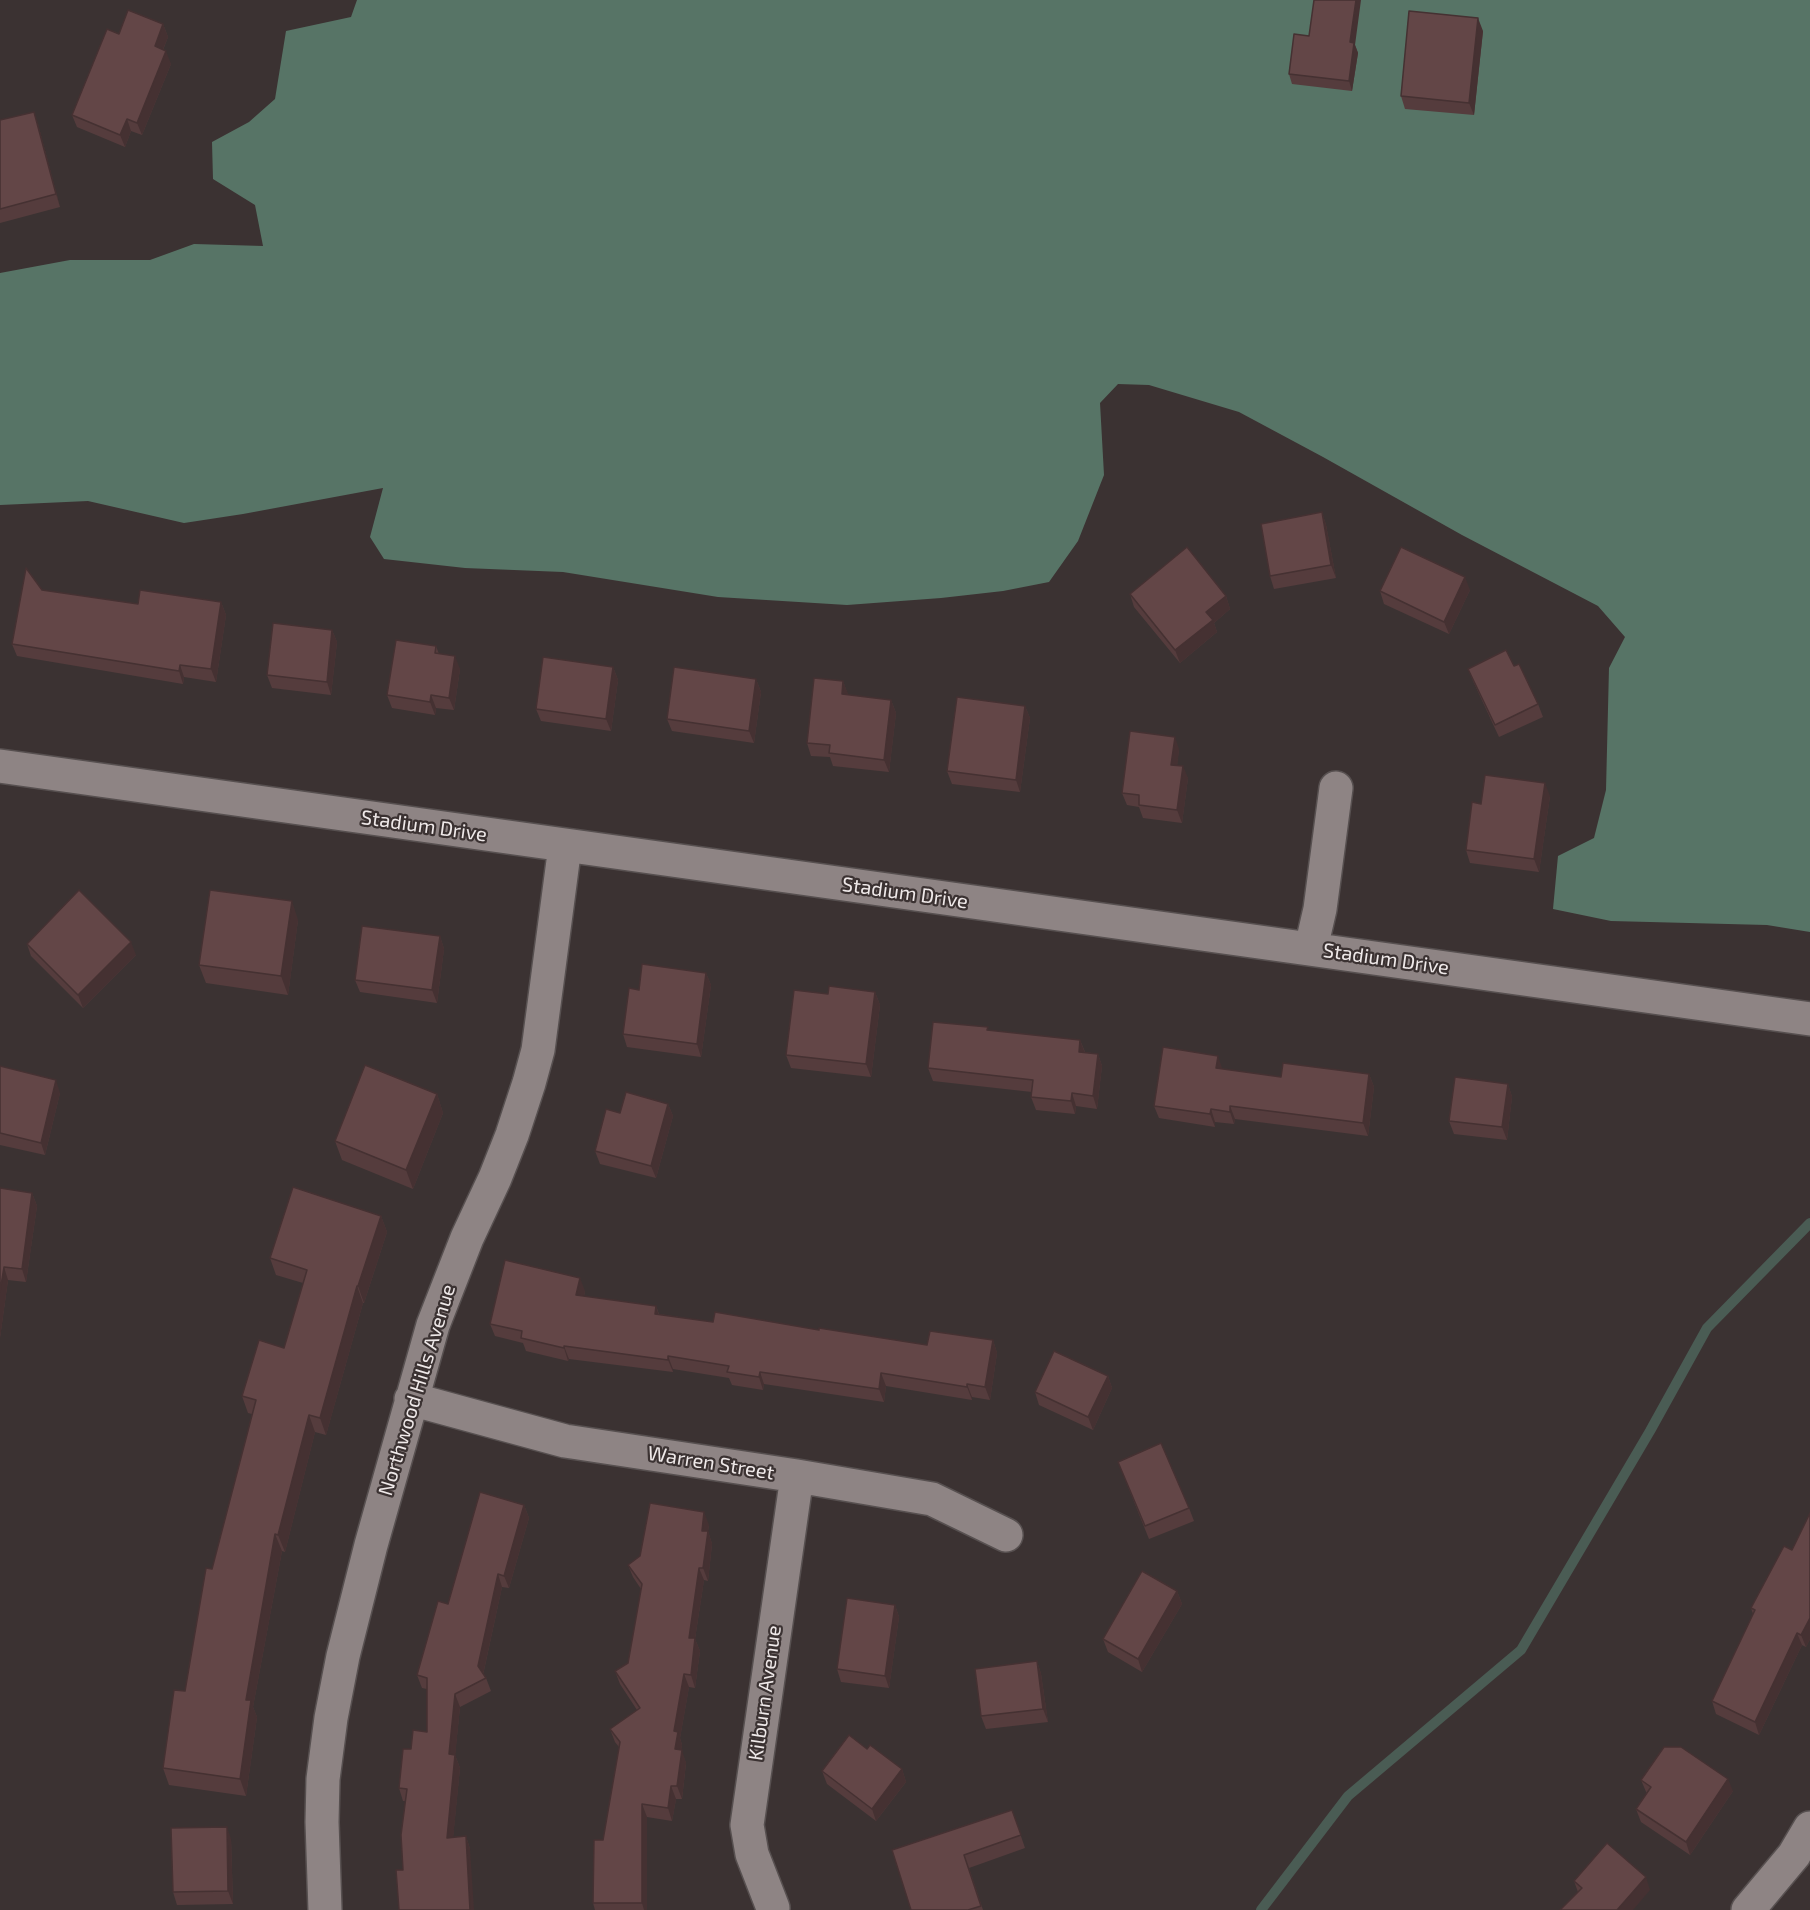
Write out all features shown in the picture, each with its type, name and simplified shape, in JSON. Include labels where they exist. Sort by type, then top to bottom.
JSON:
[{"type":"street","name":"Stadium Drive","points":[[0,766],[1810,1019]]},
{"type":"street","points":[[1311,948],[1320,909],[1336,788]]},
{"type":"street","name":"Northwood Hills Avenue","points":[[325,1910],[323,1779],[331,1718],[343,1656],[433,1325],[467,1238],[495,1178],[529,1083],[538,1050],[565,846]]},
{"type":"street","name":"Warren Street","points":[[411,1400],[565,1441],[932,1499],[1006,1535]]},
{"type":"street","name":"Kilburn Avenue","points":[[772,1908],[752,1854],[747,1825],[797,1476]]},
{"type":"street","points":[[1748,1910],[1794,1856],[1810,1828]]},
{"type":"green space","points":[[357,0],[1810,0],[1810,932],[1767,925],[1611,921],[1553,909],[1558,856],[1594,838],[1606,790],[1609,668],[1625,637],[1598,606],[1462,535],[1239,412],[1149,385],[1118,384],[1100,403],[1104,475],[1078,541],[1049,582],[1003,591],[941,598],[847,605],[718,597],[563,572],[465,568],[384,559],[370,537],[383,488],[184,523],[88,501],[0,505],[0,273],[70,260],[150,260],[194,244],[263,246],[255,205],[213,179],[212,142],[249,122],[275,99],[286,31],[351,17]]},
{"type":"building","points":[[1314,0],[1356,0],[1350,42],[1354,43],[1349,81],[1289,74],[1294,34],[1309,36]]},
{"type":"building","points":[[128,10],[163,24],[155,46],[166,51],[137,123],[127,119],[120,135],[72,115],[107,29],[119,34]]},
{"type":"building","points":[[1409,11],[1478,18],[1469,103],[1401,96]]},
{"type":"building","points":[[34,112],[56,194],[0,209],[0,120]]},
{"type":"building","points":[[1322,512],[1331,565],[1270,576],[1261,524]]},
{"type":"building","points":[[1187,547],[1226,596],[1206,612],[1213,620],[1175,650],[1130,594]]},
{"type":"building","points":[[1401,547],[1465,577],[1444,622],[1380,591]]},
{"type":"building","points":[[26,568],[42,590],[138,604],[140,590],[221,602],[211,669],[180,665],[179,671],[12,644]]},
{"type":"building","points":[[273,623],[332,630],[327,682],[267,675]]},
{"type":"building","points":[[396,640],[436,646],[435,653],[455,656],[449,698],[431,695],[430,702],[387,695]]},
{"type":"building","points":[[1506,650],[1514,666],[1519,664],[1538,704],[1495,725],[1468,669]]},
{"type":"building","points":[[543,657],[613,667],[606,719],[536,709]]},
{"type":"building","points":[[674,667],[756,679],[749,731],[667,719]]},
{"type":"building","points":[[814,678],[843,681],[842,694],[891,700],[884,760],[829,753],[830,745],[807,743]]},
{"type":"building","points":[[957,697],[1025,706],[1016,780],[947,771]]},
{"type":"building","points":[[1130,731],[1175,737],[1171,765],[1183,766],[1177,810],[1139,805],[1139,795],[1122,793]]},
{"type":"building","points":[[1485,775],[1545,783],[1534,859],[1466,850],[1472,802],[1481,804]]},
{"type":"building","points":[[79,890],[131,942],[78,995],[27,944]]},
{"type":"building","points":[[210,890],[292,901],[281,976],[199,965]]},
{"type":"building","points":[[362,926],[440,936],[432,990],[355,980]]},
{"type":"building","points":[[642,964],[706,973],[697,1044],[623,1034],[629,988],[639,990]]},
{"type":"building","points":[[829,986],[875,992],[866,1064],[786,1055],[794,990],[828,994]]},
{"type":"building","points":[[933,1022],[1080,1040],[1079,1052],[1098,1054],[1093,1096],[1072,1093],[1071,1101],[1031,1097],[1033,1080],[928,1068]]},
{"type":"building","points":[[1163,1047],[1218,1056],[1216,1068],[1281,1077],[1283,1063],[1369,1074],[1363,1123],[1230,1106],[1230,1112],[1211,1109],[1210,1114],[1154,1106]]},
{"type":"building","points":[[365,1065],[437,1094],[406,1170],[335,1141]]},
{"type":"building","points":[[0,1066],[56,1080],[41,1143],[0,1133]]},
{"type":"building","points":[[1455,1077],[1508,1084],[1502,1127],[1449,1121]]},
{"type":"building","points":[[626,1092],[668,1104],[651,1166],[595,1151],[606,1109],[620,1113]]},
{"type":"building","points":[[293,1187],[381,1216],[357,1286],[320,1418],[309,1415],[278,1535],[275,1534],[246,1700],[251,1700],[240,1779],[163,1768],[174,1690],[185,1691],[206,1568],[212,1569],[256,1400],[242,1396],[259,1340],[284,1348],[307,1270],[270,1258]]},
{"type":"building","points":[[0,1188],[32,1193],[22,1269],[4,1267],[0,1292]]},
{"type":"building","points":[[505,1260],[580,1278],[576,1295],[656,1306],[655,1314],[713,1322],[715,1312],[927,1345],[930,1331],[993,1340],[985,1387],[967,1384],[967,1387],[881,1373],[879,1389],[760,1372],[759,1377],[727,1372],[729,1366],[668,1356],[668,1360],[564,1346],[564,1348],[521,1338],[522,1331],[490,1324]]},
{"type":"building","points":[[1054,1351],[1108,1376],[1088,1417],[1035,1392]]},
{"type":"building","points":[[1161,1443],[1189,1508],[1145,1526],[1118,1462]]},
{"type":"building","points":[[480,1492],[524,1505],[504,1576],[498,1574],[478,1666],[486,1678],[455,1694],[449,1754],[455,1755],[447,1838],[466,1836],[470,1910],[399,1910],[396,1870],[403,1870],[401,1835],[407,1789],[399,1788],[403,1749],[411,1749],[413,1730],[427,1732],[427,1678],[417,1675],[438,1601],[448,1604]]},
{"type":"building","points":[[650,1503],[704,1512],[702,1531],[708,1531],[703,1568],[699,1568],[689,1638],[695,1638],[691,1675],[684,1674],[674,1731],[678,1732],[675,1749],[682,1750],[677,1786],[671,1786],[668,1808],[642,1804],[642,1903],[593,1903],[594,1840],[603,1840],[620,1742],[610,1729],[640,1708],[615,1671],[628,1663],[642,1584],[628,1565],[640,1556]]},
{"type":"building","points":[[1810,1513],[1810,1618],[1801,1635],[1797,1633],[1755,1722],[1712,1701],[1755,1610],[1751,1608],[1784,1546],[1792,1550]]},
{"type":"building","points":[[1142,1571],[1177,1591],[1138,1659],[1103,1639]]},
{"type":"building","points":[[847,1598],[895,1605],[885,1676],[837,1669]]},
{"type":"building","points":[[1037,1661],[1043,1709],[981,1716],[975,1669]]},
{"type":"building","points":[[849,1735],[867,1749],[870,1745],[902,1769],[872,1809],[822,1771]]},
{"type":"building","points":[[1664,1747],[1681,1747],[1728,1779],[1686,1842],[1636,1809],[1651,1787],[1641,1780]]},
{"type":"building","points":[[1012,1810],[1021,1835],[964,1855],[981,1906],[968,1910],[911,1910],[892,1850]]},
{"type":"building","points":[[227,1827],[228,1891],[173,1892],[171,1828]]},
{"type":"building","points":[[1607,1843],[1646,1877],[1617,1910],[1560,1910],[1582,1888],[1574,1881]]},
{"type":"waterway","points":[[1261,1910],[1348,1796],[1521,1650],[1650,1431],[1707,1328],[1810,1223]]}]
